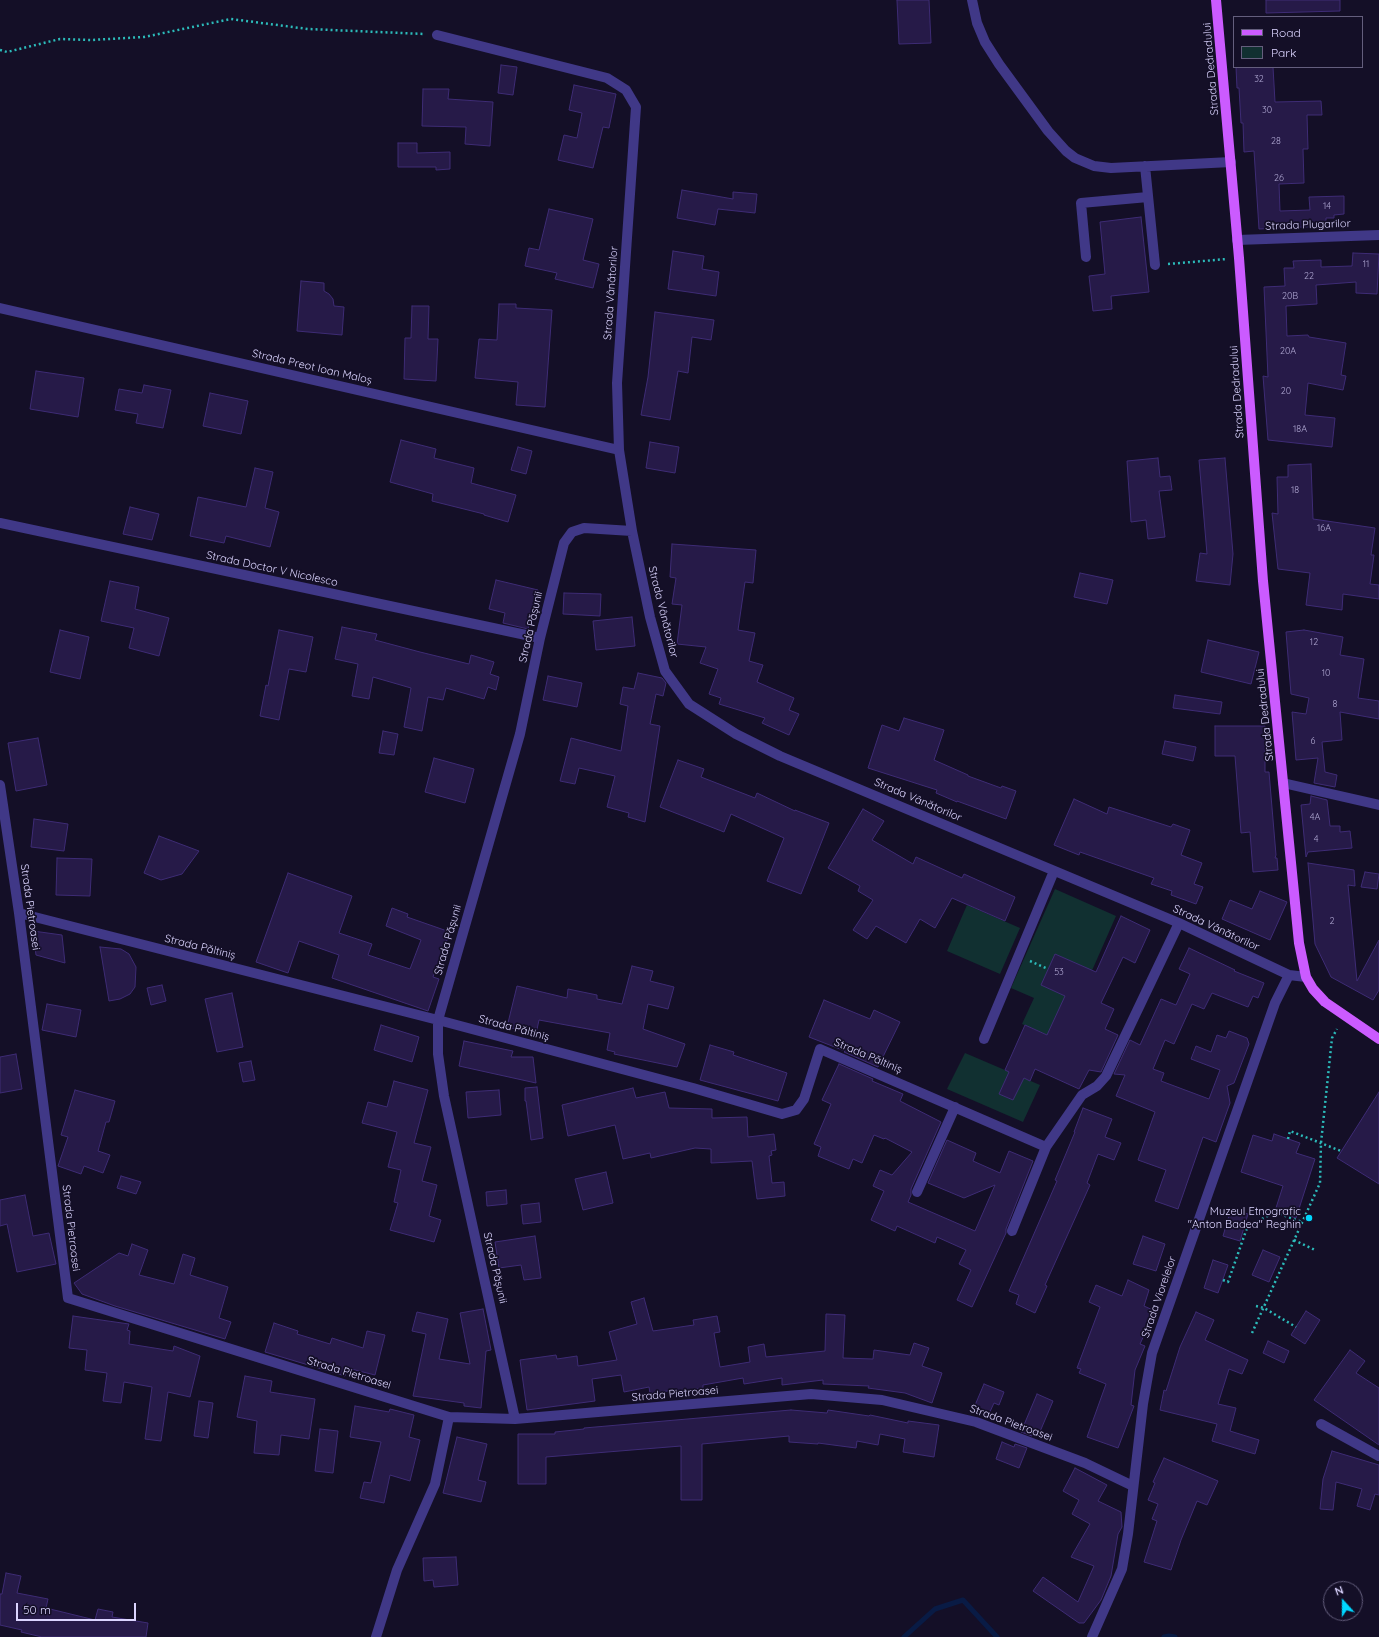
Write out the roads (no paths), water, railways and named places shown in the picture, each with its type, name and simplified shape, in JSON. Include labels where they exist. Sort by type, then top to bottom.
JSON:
[{"type":"main road","name":"Strada Dedradului","points":[[1216,0],[1239,258],[1263,580],[1295,912],[1299,943],[1306,977]]},
{"type":"main road","points":[[1306,977],[1313,989],[1325,1002],[1379,1039]]},
{"type":"street","points":[[972,0],[977,23],[985,42],[1048,130],[1066,151],[1075,158],[1094,166],[1111,168],[1231,162]]},
{"type":"street","name":"Strada Vânătorilor","points":[[438,35],[607,78],[626,90],[636,107],[617,383],[619,450],[632,531],[650,617],[665,670],[689,704],[736,734],[780,756],[1179,923],[1289,974],[1306,977]]},
{"type":"street","points":[[1145,166],[1155,265]]},
{"type":"street","points":[[1086,257],[1081,203],[1148,197]]},
{"type":"street","name":"Strada Plugarilor","points":[[1237,240],[1379,235]]},
{"type":"street","name":"Strada Preot Ioan Maloș","points":[[0,308],[619,450]]},
{"type":"street","name":"Strada Doctor V Nicolesco","points":[[0,523],[540,638]]},
{"type":"street","name":"Strada Pășunii","points":[[515,1420],[444,1096],[438,1054],[438,1020],[520,734],[540,638],[564,543],[572,532],[584,528],[632,531]]},
{"type":"street","points":[[1283,782],[1379,805]]},
{"type":"street","name":"Strada Pietroasei","points":[[0,785],[19,913],[68,1298],[448,1417],[515,1420],[811,1394],[882,1400],[976,1422],[1085,1463],[1133,1486]]},
{"type":"street","points":[[984,1039],[1054,871]]},
{"type":"street","name":"Strada Păltiniș","points":[[19,913],[438,1020],[693,1088],[782,1114],[796,1110],[804,1099],[820,1049],[1046,1147]]},
{"type":"street","points":[[1012,1231],[1046,1147],[1082,1095],[1097,1086],[1106,1076],[1179,923]]},
{"type":"street","name":"Strada Viorelelor","points":[[1092,1637],[1122,1569],[1128,1534],[1143,1404],[1152,1353],[1275,1003],[1289,974]]},
{"type":"street","points":[[917,1192],[955,1107]]},
{"type":"street","points":[[376,1637],[397,1570],[435,1484],[448,1417]]},
{"type":"street","points":[[1321,1424],[1379,1456]]},
{"type":"waterway","points":[[904,1637],[935,1609],[963,1600],[997,1637]]},
{"type":"waterway","points":[[1164,1637],[1175,1637]]},
{"type":"place","name":"Muzeul Etnografic \"Anton Badea\" Reghin","points":[[1309,1218]]}]
